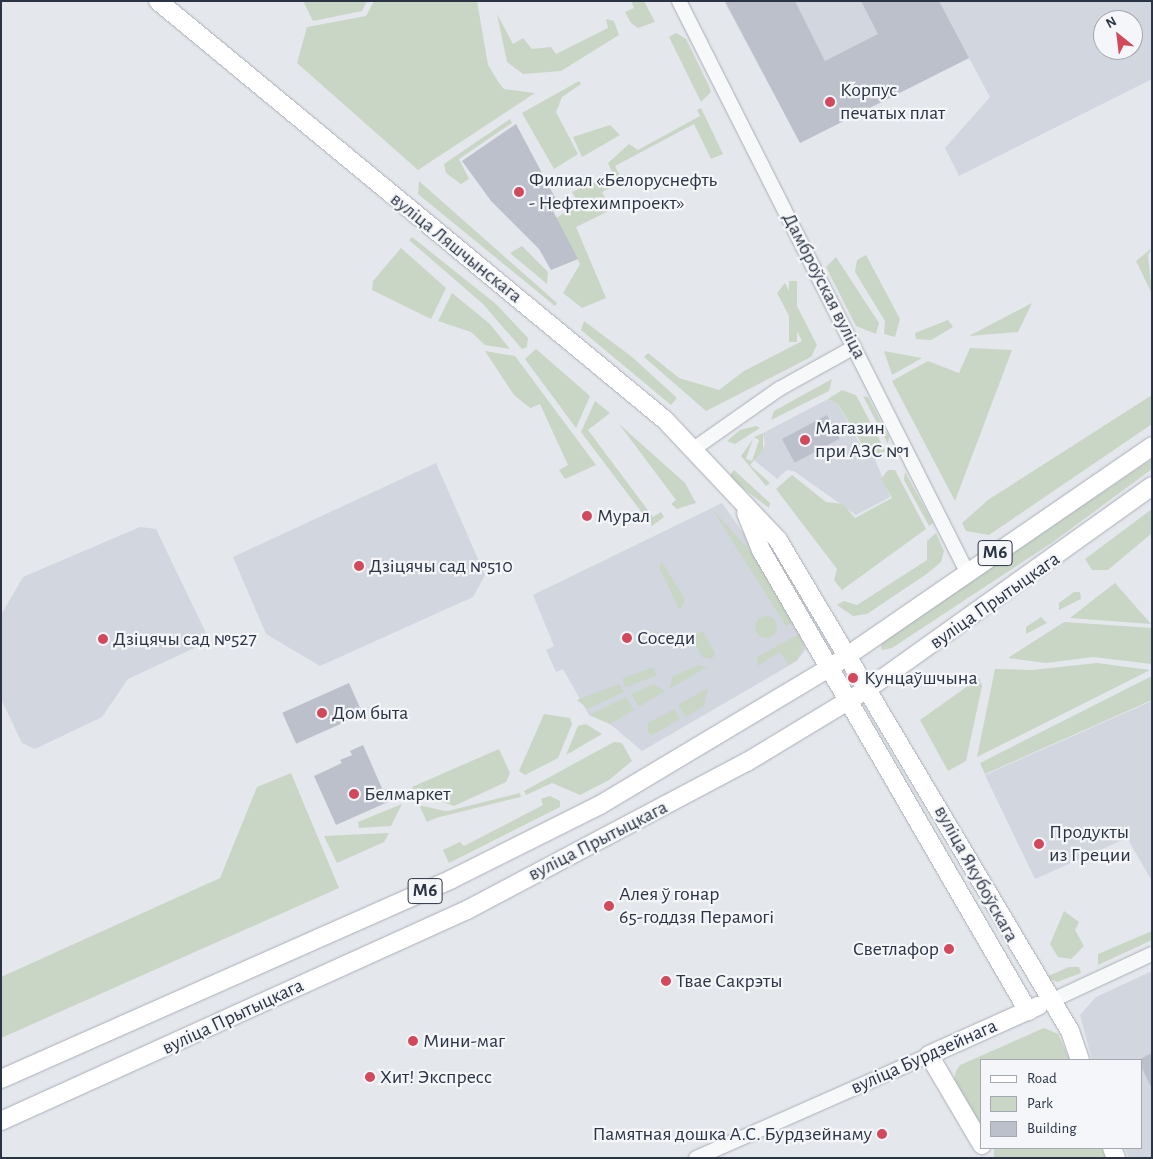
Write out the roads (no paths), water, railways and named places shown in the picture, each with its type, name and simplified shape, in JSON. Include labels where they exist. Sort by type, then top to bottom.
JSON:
[{"type":"main road","name":"вуліца Ляшчынскага","points":[[158,1],[695,448],[743,506],[778,540],[869,688]]},
{"type":"main road","name":"вуліца Прытыцкага","points":[[1,1079],[461,874],[600,805],[831,667],[1152,446]]},
{"type":"main road","name":"вуліца Прытыцкага","points":[[1,1122],[467,910],[648,817],[851,700],[1152,486]]},
{"type":"main road","name":"вуліца Ляшчынскага","points":[[743,506],[761,550],[851,700]]},
{"type":"main road","name":"вуліца Якубоўскага","points":[[869,688],[1051,1000],[1080,1059]]},
{"type":"main road","name":"вуліца Якубоўскага","points":[[851,700],[1028,1011]]},
{"type":"main road","name":"вуліца Бурдзейнага","points":[[928,1055],[1051,1000]]},
{"type":"main road","points":[[928,1055],[980,1141]]},
{"type":"street","name":"Дамброўская вуліца","points":[[679,1],[967,572]]},
{"type":"street","points":[[695,448],[779,389],[854,347]]},
{"type":"street","name":"вуліца Бурдзейнага","points":[[1051,1000],[1152,954]]},
{"type":"street","name":"вуліца Бурдзейнага","points":[[696,1158],[928,1055]]},
{"type":"place","name":"Корпус печатых плат","points":[[830,102]]},
{"type":"place","name":"Филиал «Белоруснефть - Нефтехимпроект»","points":[[519,192]]},
{"type":"place","name":"Магазин при АЗС №1","points":[[805,440]]},
{"type":"place","name":"Мурал","points":[[587,516]]},
{"type":"place","name":"Дзіцячы сад №510","points":[[359,566]]},
{"type":"place","name":"Соседи","points":[[627,638]]},
{"type":"place","name":"Дзіцячы сад №527","points":[[103,639]]},
{"type":"place","name":"Кунцаўшчына","points":[[853,678]]},
{"type":"place","name":"Дом быта","points":[[322,713]]},
{"type":"place","name":"Белмаркет","points":[[354,794]]},
{"type":"place","name":"Продукты из Греции","points":[[1039,844]]},
{"type":"place","name":"Алея ў гонар 65-годдзя Перамогі","points":[[609,906]]},
{"type":"place","name":"Светлафор","points":[[949,949]]},
{"type":"place","name":"Твае Сакрэты","points":[[666,981]]},
{"type":"place","name":"Мини-маг","points":[[413,1041]]},
{"type":"place","name":"Хит! Экспресс","points":[[370,1077]]},
{"type":"place","name":"Памятная дошка А.С. Бурдзейнаму","points":[[882,1134]]}]
